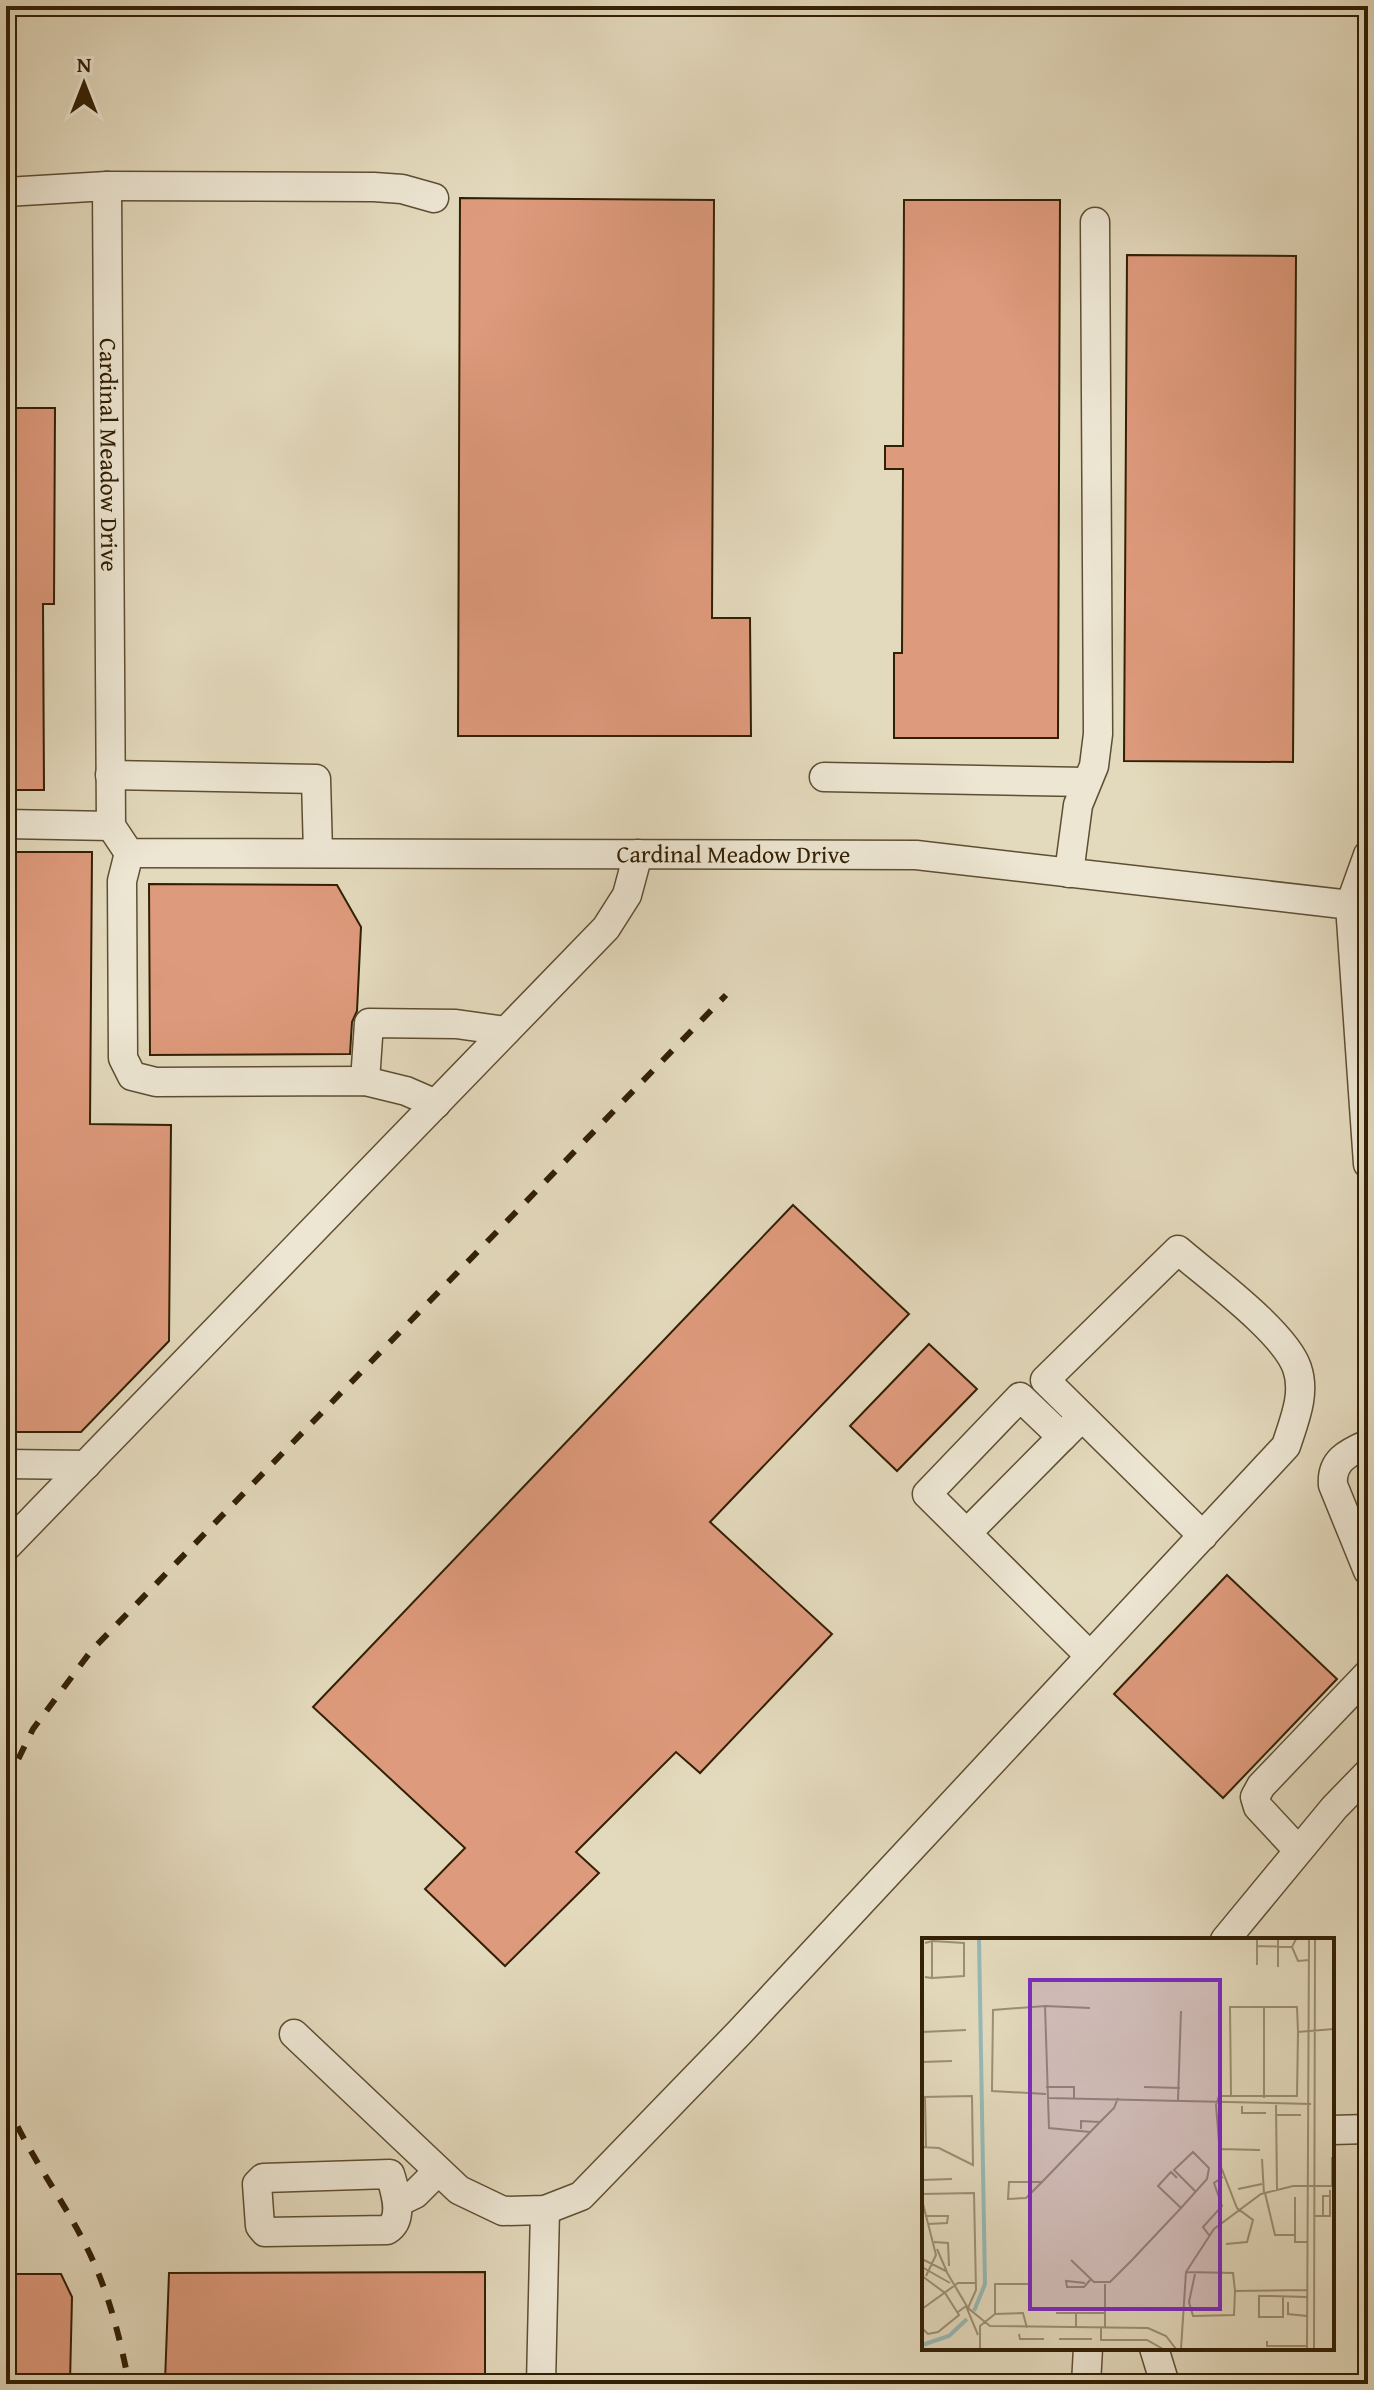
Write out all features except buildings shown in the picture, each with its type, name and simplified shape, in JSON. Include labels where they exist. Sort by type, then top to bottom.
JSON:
[{"type":"street","points":[[6,192],[107,186],[374,187],[402,189],[434,198]]},
{"type":"street","name":"Cardinal Meadow Drive","points":[[107,186],[111,826]]},
{"type":"street","points":[[1069,873],[1078,805],[1094,766],[1098,734],[1095,222]]},
{"type":"street","points":[[110,775],[316,779],[318,853]]},
{"type":"street","points":[[824,777],[1086,782]]},
{"type":"street","points":[[6,824],[111,826],[129,853],[122,881],[123,1058],[132,1076],[156,1082],[365,1081],[406,1091],[436,1104]]},
{"type":"street","name":"Cardinal Meadow Drive","points":[[129,853],[916,855],[1359,906]]},
{"type":"street","points":[[6,1547],[606,928],[627,895],[638,854]]},
{"type":"street","points":[[1368,855],[1359,906],[1368,1164]]},
{"type":"street","points":[[365,1081],[369,1023],[456,1024],[506,1031]]},
{"type":"street","points":[[294,2034],[459,2190],[503,2211],[545,2210],[581,2196],[739,2033],[1203,1536],[1286,1446],[1300,1403],[1297,1367],[1272,1332],[1178,1250],[1045,1380],[1203,1536]]},
{"type":"street","points":[[1062,1437],[1020,1397],[927,1494],[1090,1656]]},
{"type":"street","points":[[967,1533],[1082,1417]]},
{"type":"street","points":[[1368,1444],[1339,1460],[1332,1473],[1333,1485],[1368,1571]]},
{"type":"street","points":[[6,1464],[86,1465]]},
{"type":"street","points":[[1298,1850],[1258,1807],[1255,1797],[1368,1674]]},
{"type":"street","points":[[1227,1938],[1298,1850],[1368,1773]]},
{"type":"street","points":[[1334,2130],[1368,2129]]},
{"type":"street","points":[[398,2202],[415,2194],[438,2171]]},
{"type":"street","points":[[390,2174],[398,2202],[395,2223],[387,2230],[265,2232],[260,2226],[257,2184],[263,2178],[390,2174]]},
{"type":"street","points":[[541,2384],[545,2210]]},
{"type":"street","points":[[1086,2384],[1088,2350]]},
{"type":"street","points":[[1155,2350],[1165,2384]]},
{"type":"railway","points":[[6,1784],[33,1729],[91,1651],[726,995]]},
{"type":"railway","points":[[6,2101],[24,2139],[77,2229],[101,2280],[129,2384]]}]
